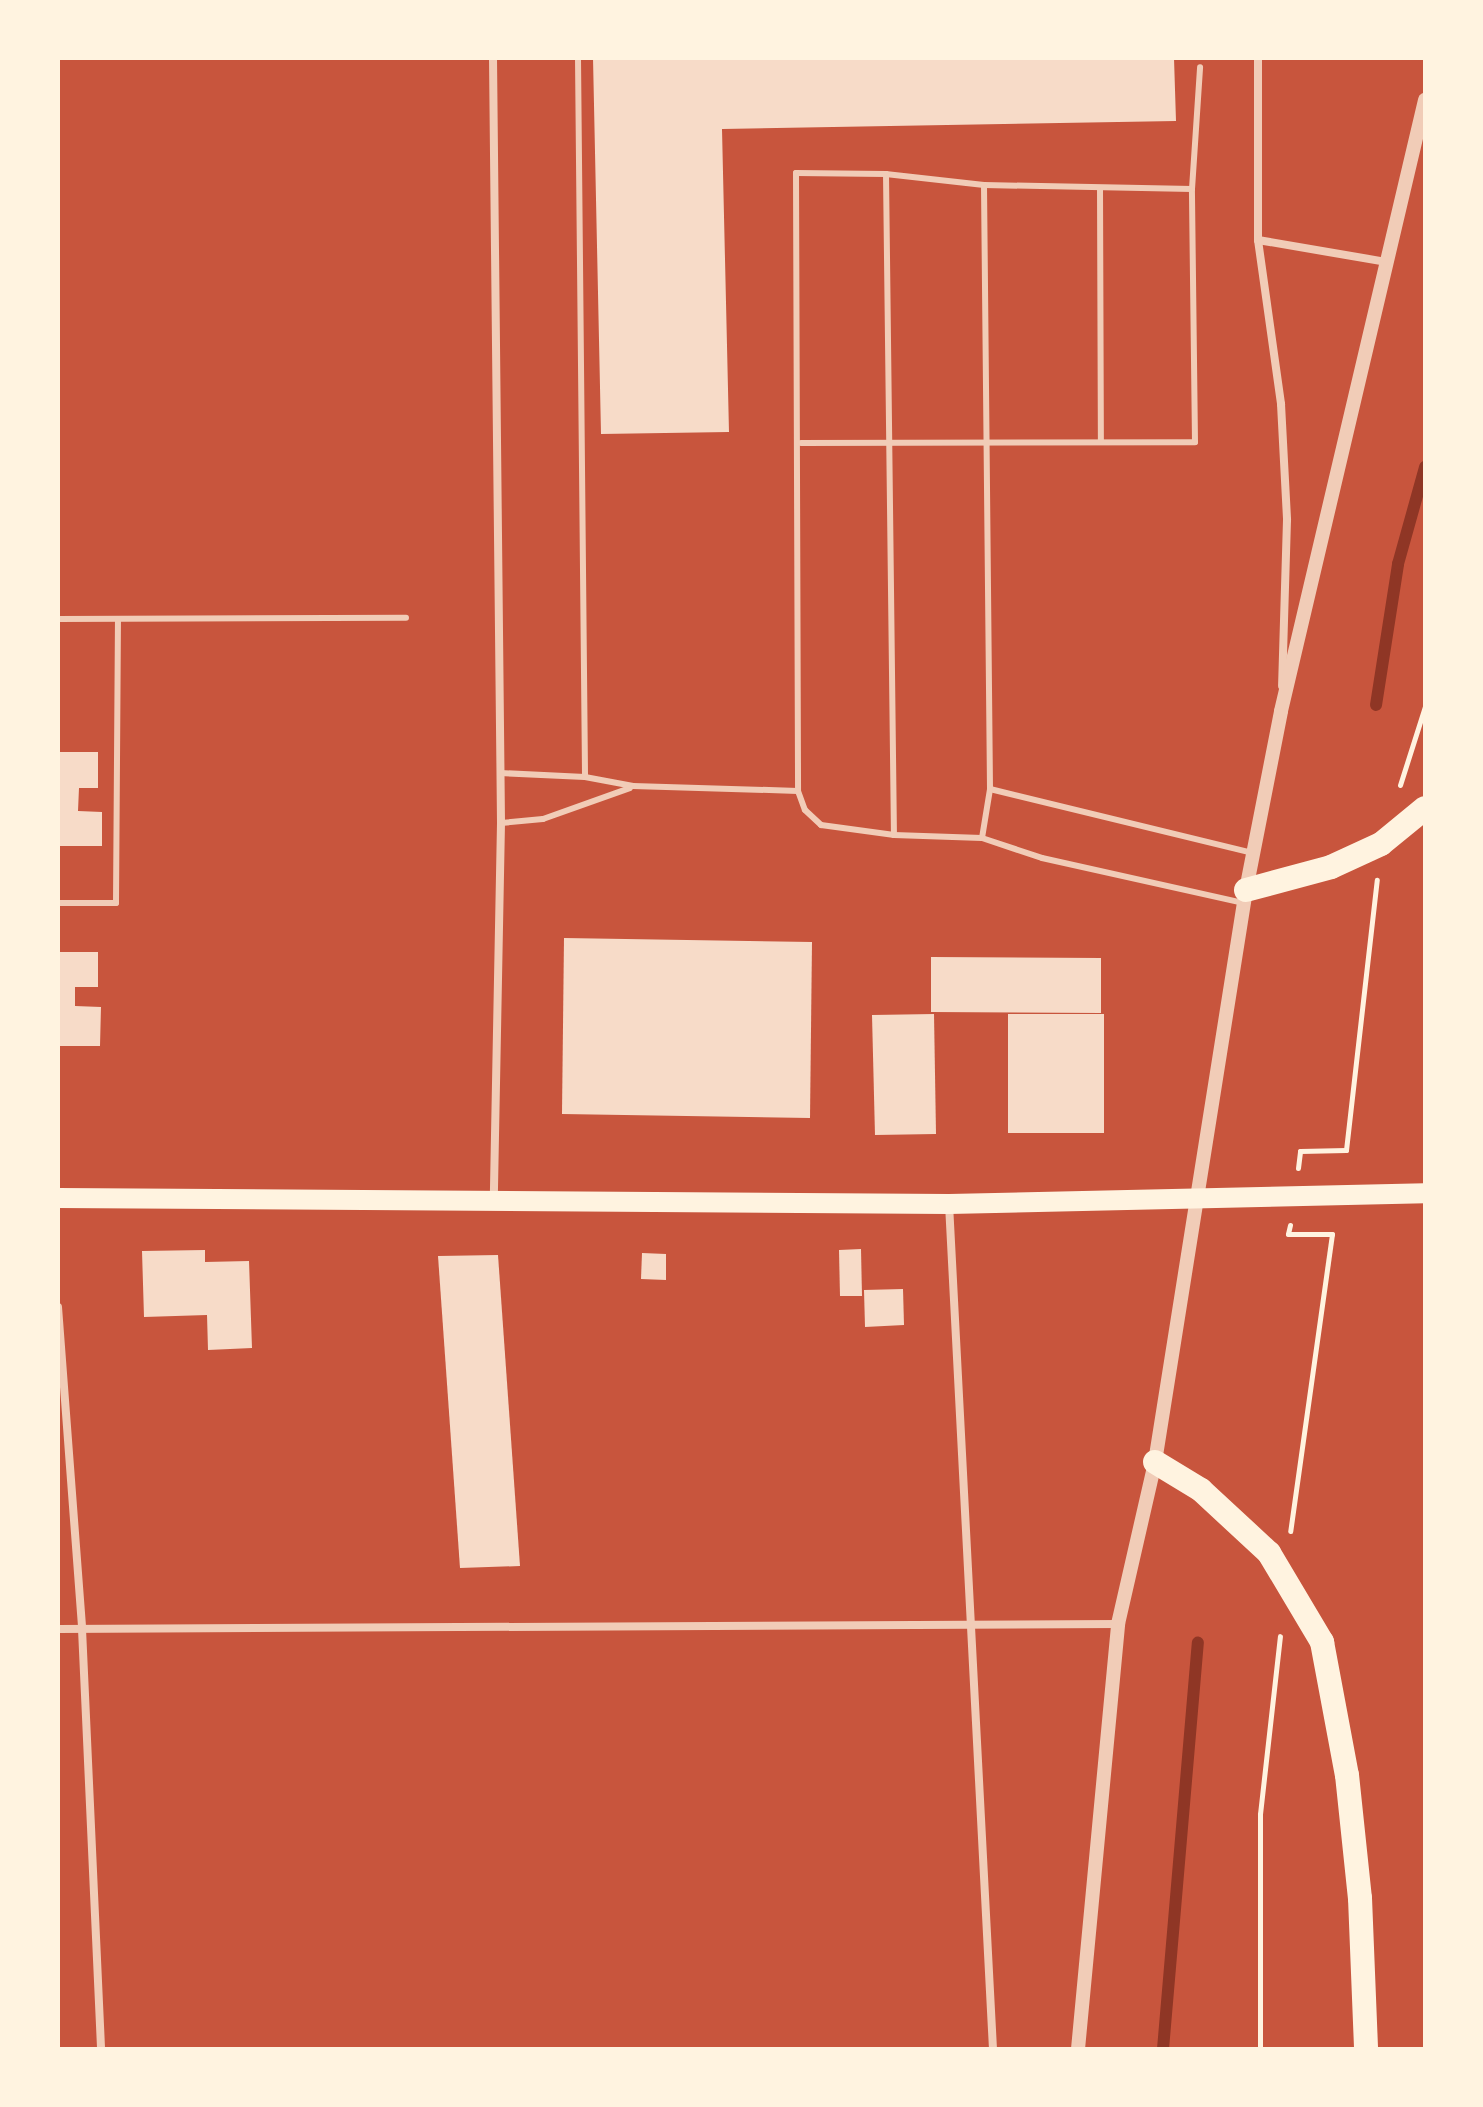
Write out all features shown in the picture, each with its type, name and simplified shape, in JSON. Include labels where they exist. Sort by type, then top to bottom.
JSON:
[{"type":"highway","points":[[1245,897],[1331,867],[1381,844],[1425,808]]},
{"type":"highway","points":[[1155,1462],[1236,1518],[1287,1577],[1322,1642],[1337,1699],[1360,1898],[1366,2049]]},
{"type":"main road","points":[[58,1198],[949,1204],[1425,1193]]},
{"type":"street","points":[[493,58],[501,823],[494,1203]]},
{"type":"street","points":[[1258,58],[1258,240],[1282,419],[1287,520],[1281,711]]},
{"type":"street","points":[[1078,2049],[1118,1624],[1155,1462],[1200,1198],[1245,897],[1281,711],[1425,100]]},
{"type":"street","points":[[1258,240],[1388,262]]},
{"type":"street","points":[[949,1204],[993,2049]]},
{"type":"street","points":[[58,1307],[82,1629],[101,2049]]},
{"type":"street","points":[[58,1629],[970,1622],[1118,1624]]},
{"type":"lane","points":[[578,58],[585,777]]},
{"type":"lane","points":[[801,443],[1195,442],[1192,189],[1200,67]]},
{"type":"lane","points":[[1192,189],[984,185],[886,174],[796,173],[801,443],[798,791],[805,810],[821,825],[894,835],[982,838],[1042,858],[1245,897]]},
{"type":"lane","points":[[886,174],[894,835]]},
{"type":"lane","points":[[982,838],[990,789],[984,443],[984,185]]},
{"type":"lane","points":[[1100,188],[1101,442]]},
{"type":"lane","points":[[58,619],[406,618]]},
{"type":"lane","points":[[58,903],[116,903],[118,619]]},
{"type":"lane","points":[[500,773],[585,777],[633,786],[798,791]]},
{"type":"lane","points":[[501,823],[543,819],[633,786]]},
{"type":"lane","points":[[990,789],[1253,853]]},
{"type":"path","points":[[1399,789],[1425,706]]},
{"type":"path","points":[[1260,2049],[1260,1814],[1292,1507],[1332,1234],[1288,1234],[1296,1196],[1300,1151],[1346,1150],[1381,844]]},
{"type":"building","points":[[593,58],[1174,58],[1176,121],[722,129],[729,432],[601,434]]},
{"type":"building","points":[[58,752],[98,752],[98,788],[79,788],[78,811],[102,812],[102,846],[58,846]]},
{"type":"building","points":[[564,938],[812,942],[810,1118],[562,1114]]},
{"type":"building","points":[[58,952],[98,952],[98,987],[75,987],[75,1006],[101,1007],[100,1046],[58,1046]]},
{"type":"building","points":[[931,957],[1101,958],[1101,1013],[931,1012]]},
{"type":"building","points":[[934,1014],[936,1134],[875,1135],[872,1015]]},
{"type":"building","points":[[1008,1014],[1104,1014],[1104,1133],[1008,1133]]},
{"type":"building","points":[[861,1249],[862,1296],[840,1296],[839,1250]]},
{"type":"building","points":[[205,1250],[205,1262],[249,1261],[252,1348],[208,1350],[207,1315],[144,1317],[142,1251]]},
{"type":"building","points":[[642,1253],[666,1254],[666,1280],[641,1279]]},
{"type":"building","points":[[498,1255],[520,1566],[460,1568],[438,1256]]},
{"type":"building","points":[[903,1289],[904,1325],[865,1327],[864,1290]]},
{"type":"waterway","points":[[1376,705],[1398,564],[1425,467]]},
{"type":"waterway","points":[[1163,2049],[1198,1643]]}]
